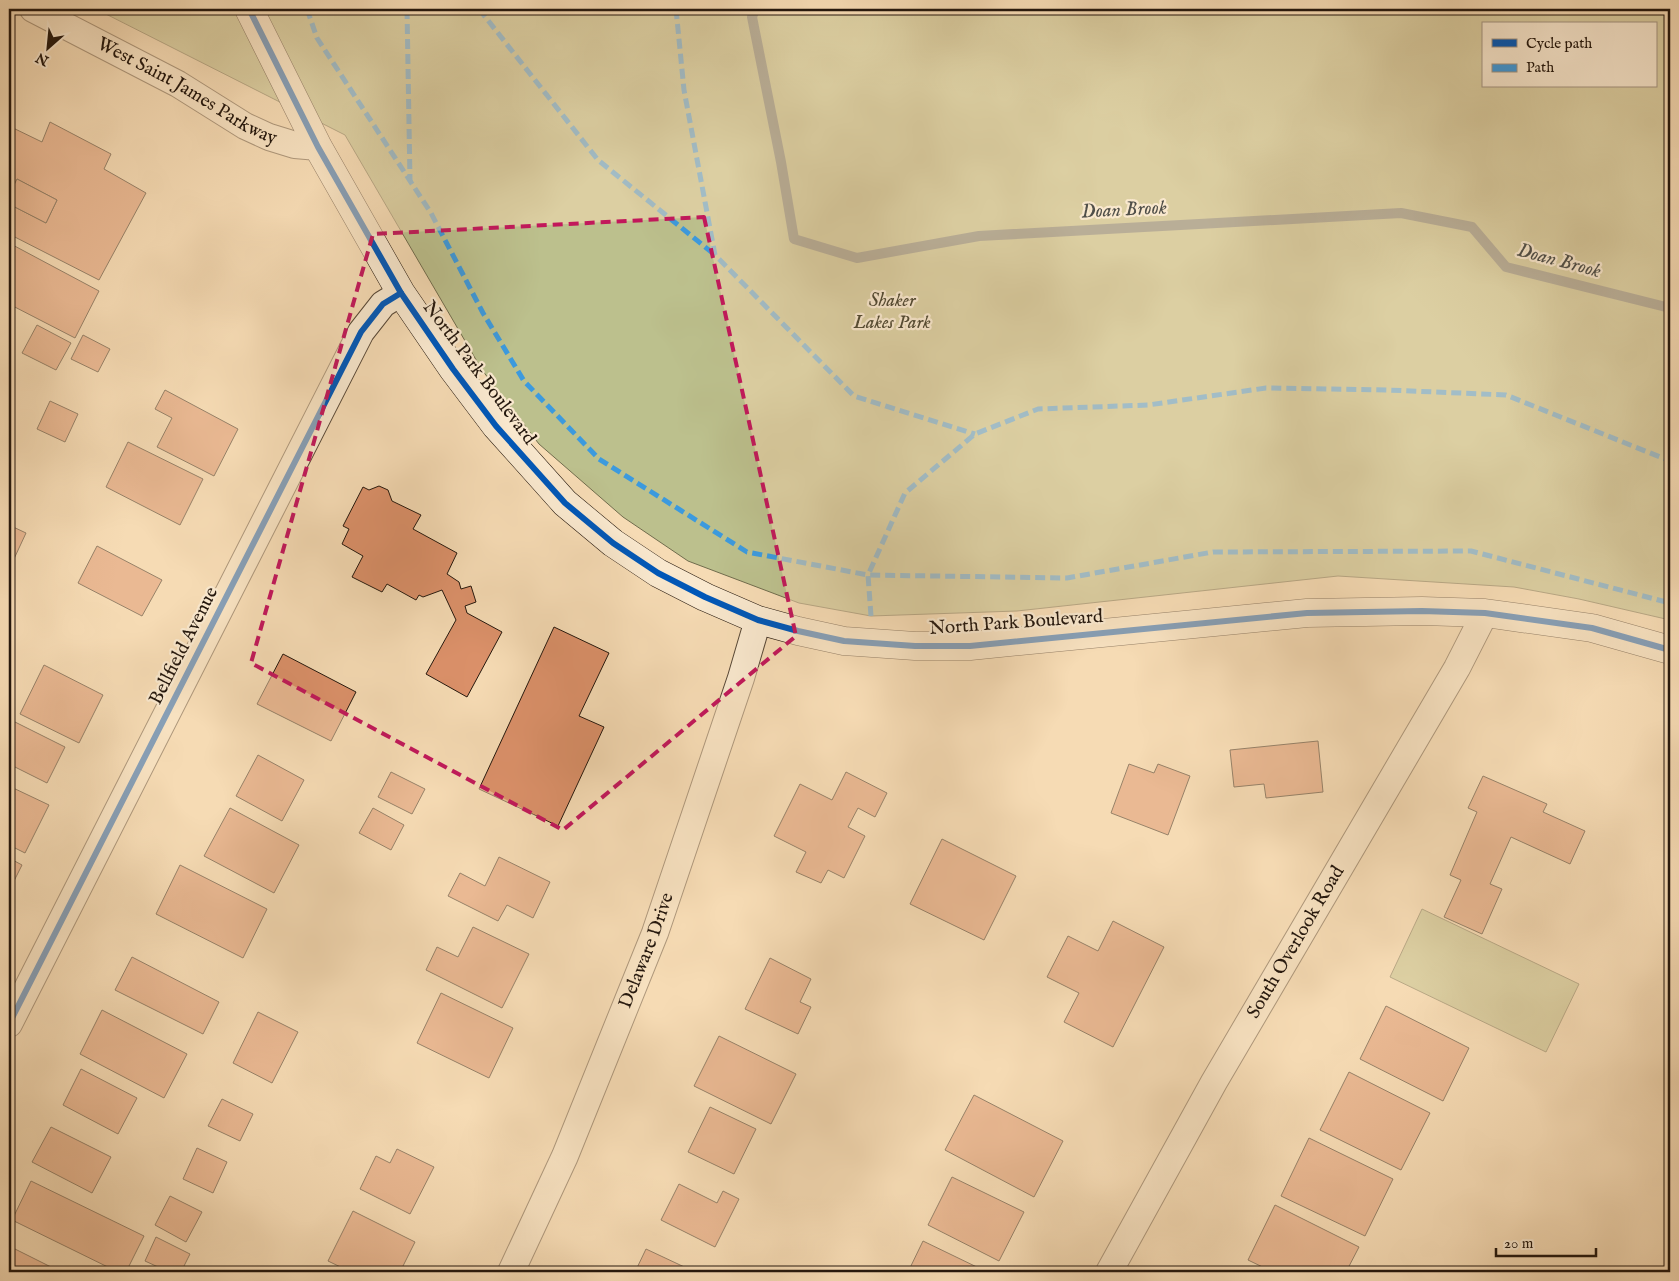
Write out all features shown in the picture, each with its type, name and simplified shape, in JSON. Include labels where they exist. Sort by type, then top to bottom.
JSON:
[{"type":"street","name":"West Saint James Parkway","points":[[32,9],[178,84],[245,126],[269,137],[294,145],[318,147]]},
{"type":"street","name":"North Park Boulevard","points":[[249,9],[318,147],[401,292],[453,369],[496,426],[565,503],[613,542],[658,573],[704,598],[758,620],[798,631],[844,641],[915,646],[970,646],[1307,613],[1422,610],[1485,613],[1592,628],[1670,650]]},
{"type":"street","name":"Bellfield Avenue","points":[[9,1024],[361,332],[383,304],[401,292]]},
{"type":"street","name":"South Overlook Road","points":[[1109,1272],[1214,1082],[1457,668],[1485,613]]},
{"type":"street","name":"Delaware Drive","points":[[511,1272],[565,1156],[655,933],[741,678],[758,620]]},
{"type":"highlighted area","points":[[704,217],[796,636],[563,830],[251,663],[373,234]]},
{"type":"green space","name":"Shaker Lakes Park","points":[[96,9],[1334,9],[1357,13],[1364,9],[1670,9],[1670,620],[1579,599],[1514,587],[1338,576],[1017,611],[871,616],[799,603],[688,561],[623,517],[539,444],[482,370],[345,135]]},
{"type":"green space","points":[[1422,909],[1579,984],[1546,1052],[1390,977]]},
{"type":"building","points":[[50,122],[111,154],[104,169],[146,193],[99,280],[9,234],[9,204],[46,223],[57,200],[17,179],[9,195],[9,126],[42,142]]},
{"type":"building","points":[[17,179],[57,200],[46,223],[9,204],[9,195]]},
{"type":"building","points":[[9,243],[99,291],[75,338],[9,304]]},
{"type":"building","points":[[37,325],[71,343],[56,370],[22,353]]},
{"type":"building","points":[[83,335],[110,349],[98,372],[71,359]]},
{"type":"building","points":[[165,390],[238,429],[214,476],[157,447],[172,418],[155,409]]},
{"type":"building","points":[[50,401],[78,414],[65,442],[37,429]]},
{"type":"building","points":[[128,442],[203,479],[180,525],[106,487]]},
{"type":"building","points":[[379,486],[388,490],[392,501],[421,515],[413,529],[457,553],[447,574],[459,582],[461,589],[471,586],[476,602],[465,606],[467,613],[502,632],[467,697],[426,674],[456,620],[442,590],[423,597],[419,595],[416,600],[387,584],[382,592],[352,577],[363,556],[342,544],[349,529],[343,526],[363,487],[369,490]]},
{"type":"building","points":[[9,525],[26,533],[13,561],[9,559]]},
{"type":"building","points":[[97,546],[162,580],[142,616],[78,583]]},
{"type":"building","points":[[554,627],[609,653],[579,716],[604,727],[558,826],[479,789]]},
{"type":"building","points":[[283,654],[356,692],[331,741],[257,704]]},
{"type":"building","points":[[44,665],[103,695],[79,743],[20,714]]},
{"type":"building","points":[[9,719],[65,747],[47,783],[9,764]]},
{"type":"building","points":[[1318,741],[1323,792],[1266,798],[1264,784],[1234,787],[1230,750]]},
{"type":"building","points":[[258,755],[304,780],[282,821],[236,796]]},
{"type":"building","points":[[1129,764],[1154,773],[1158,764],[1190,776],[1168,835],[1111,813]]},
{"type":"building","points":[[391,772],[425,789],[412,814],[378,797]]},
{"type":"building","points":[[846,772],[887,793],[875,817],[858,808],[848,827],[865,836],[844,878],[828,870],[821,883],[796,872],[806,852],[774,836],[800,784],[832,800]]},
{"type":"building","points":[[1483,776],[1547,804],[1543,812],[1585,831],[1570,864],[1511,837],[1490,884],[1502,889],[1482,934],[1444,917],[1461,880],[1450,875],[1477,812],[1468,808]]},
{"type":"building","points":[[9,786],[49,805],[25,853],[9,845]]},
{"type":"building","points":[[230,808],[299,845],[274,893],[204,856]]},
{"type":"building","points":[[373,808],[404,825],[391,850],[359,833]]},
{"type":"building","points":[[942,839],[1016,876],[984,940],[910,904]]},
{"type":"building","points":[[499,857],[550,882],[533,918],[507,905],[498,921],[448,896],[460,873],[485,886]]},
{"type":"building","points":[[9,858],[22,865],[9,891]]},
{"type":"building","points":[[180,865],[267,909],[243,958],[156,914]]},
{"type":"building","points":[[1113,921],[1164,947],[1113,1047],[1064,1022],[1079,993],[1047,977],[1068,936],[1098,951]]},
{"type":"building","points":[[473,927],[529,954],[502,1008],[426,970],[437,947],[458,957]]},
{"type":"building","points":[[132,957],[219,1002],[203,1034],[115,990]]},
{"type":"building","points":[[770,958],[811,979],[800,1002],[811,1007],[798,1034],[745,1009]]},
{"type":"building","points":[[441,993],[513,1028],[489,1078],[417,1043]]},
{"type":"building","points":[[1386,1006],[1469,1048],[1443,1101],[1360,1059]]},
{"type":"building","points":[[102,1010],[187,1054],[164,1098],[80,1054]]},
{"type":"building","points":[[258,1012],[298,1032],[272,1083],[233,1063]]},
{"type":"building","points":[[719,1036],[796,1074],[771,1124],[694,1086]]},
{"type":"building","points":[[81,1069],[137,1098],[118,1134],[63,1105]]},
{"type":"building","points":[[1349,1072],[1430,1113],[1401,1170],[1320,1130]]},
{"type":"building","points":[[974,1095],[1063,1141],[1034,1197],[945,1150]]},
{"type":"building","points":[[222,1099],[253,1114],[240,1141],[208,1126]]},
{"type":"building","points":[[710,1107],[756,1129],[734,1174],[688,1152]]},
{"type":"building","points":[[51,1127],[111,1157],[92,1193],[32,1162]]},
{"type":"building","points":[[1309,1138],[1393,1179],[1365,1236],[1281,1196]]},
{"type":"building","points":[[197,1148],[227,1162],[213,1193],[183,1179]]},
{"type":"building","points":[[397,1149],[434,1167],[410,1214],[360,1189],[376,1156],[390,1163]]},
{"type":"building","points":[[952,1177],[1024,1212],[999,1261],[928,1225]]},
{"type":"building","points":[[31,1181],[144,1236],[126,1272],[118,1272],[12,1220]]},
{"type":"building","points":[[679,1184],[717,1203],[723,1191],[739,1199],[715,1247],[661,1220]]},
{"type":"building","points":[[170,1196],[202,1212],[186,1242],[155,1225]]},
{"type":"building","points":[[1275,1205],[1359,1247],[1346,1272],[1273,1272],[1248,1260]]},
{"type":"building","points":[[353,1211],[415,1242],[400,1272],[351,1272],[328,1261]]},
{"type":"building","points":[[156,1237],[190,1254],[181,1272],[169,1272],[145,1261]]},
{"type":"building","points":[[923,1241],[983,1270],[983,1272],[908,1272]]},
{"type":"building","points":[[9,1246],[61,1272],[9,1272]]},
{"type":"building","points":[[646,1249],[695,1272],[635,1272]]},
{"type":"waterway","name":"Doan Brook","points":[[755,9],[752,17],[781,162],[794,239],[857,258],[979,236],[1401,213],[1472,227],[1506,267],[1670,308]]},
{"type":"marked path","points":[[307,9],[317,38],[431,213],[483,313],[524,381],[599,459],[747,552],[868,575],[1067,578],[1213,552],[1471,551],[1670,603]]},
{"type":"marked path","points":[[407,9],[410,181]]},
{"type":"marked path","points":[[479,9],[598,160],[715,255]]},
{"type":"marked path","points":[[676,9],[684,90],[715,255],[854,396],[975,434]]},
{"type":"marked path","points":[[871,616],[868,575],[905,493],[975,434],[1038,409],[1148,405],[1266,388],[1388,390],[1506,395],[1670,461]]},
{"type":"cycle path","points":[[249,9],[318,147],[401,293],[453,369],[496,426],[565,503],[613,543],[658,573],[705,597],[758,620],[798,631],[844,641],[915,646],[970,646],[1307,613],[1422,611],[1485,613],[1592,628],[1670,650]]},
{"type":"cycle path","points":[[9,1024],[361,332],[383,304],[401,293]]}]
